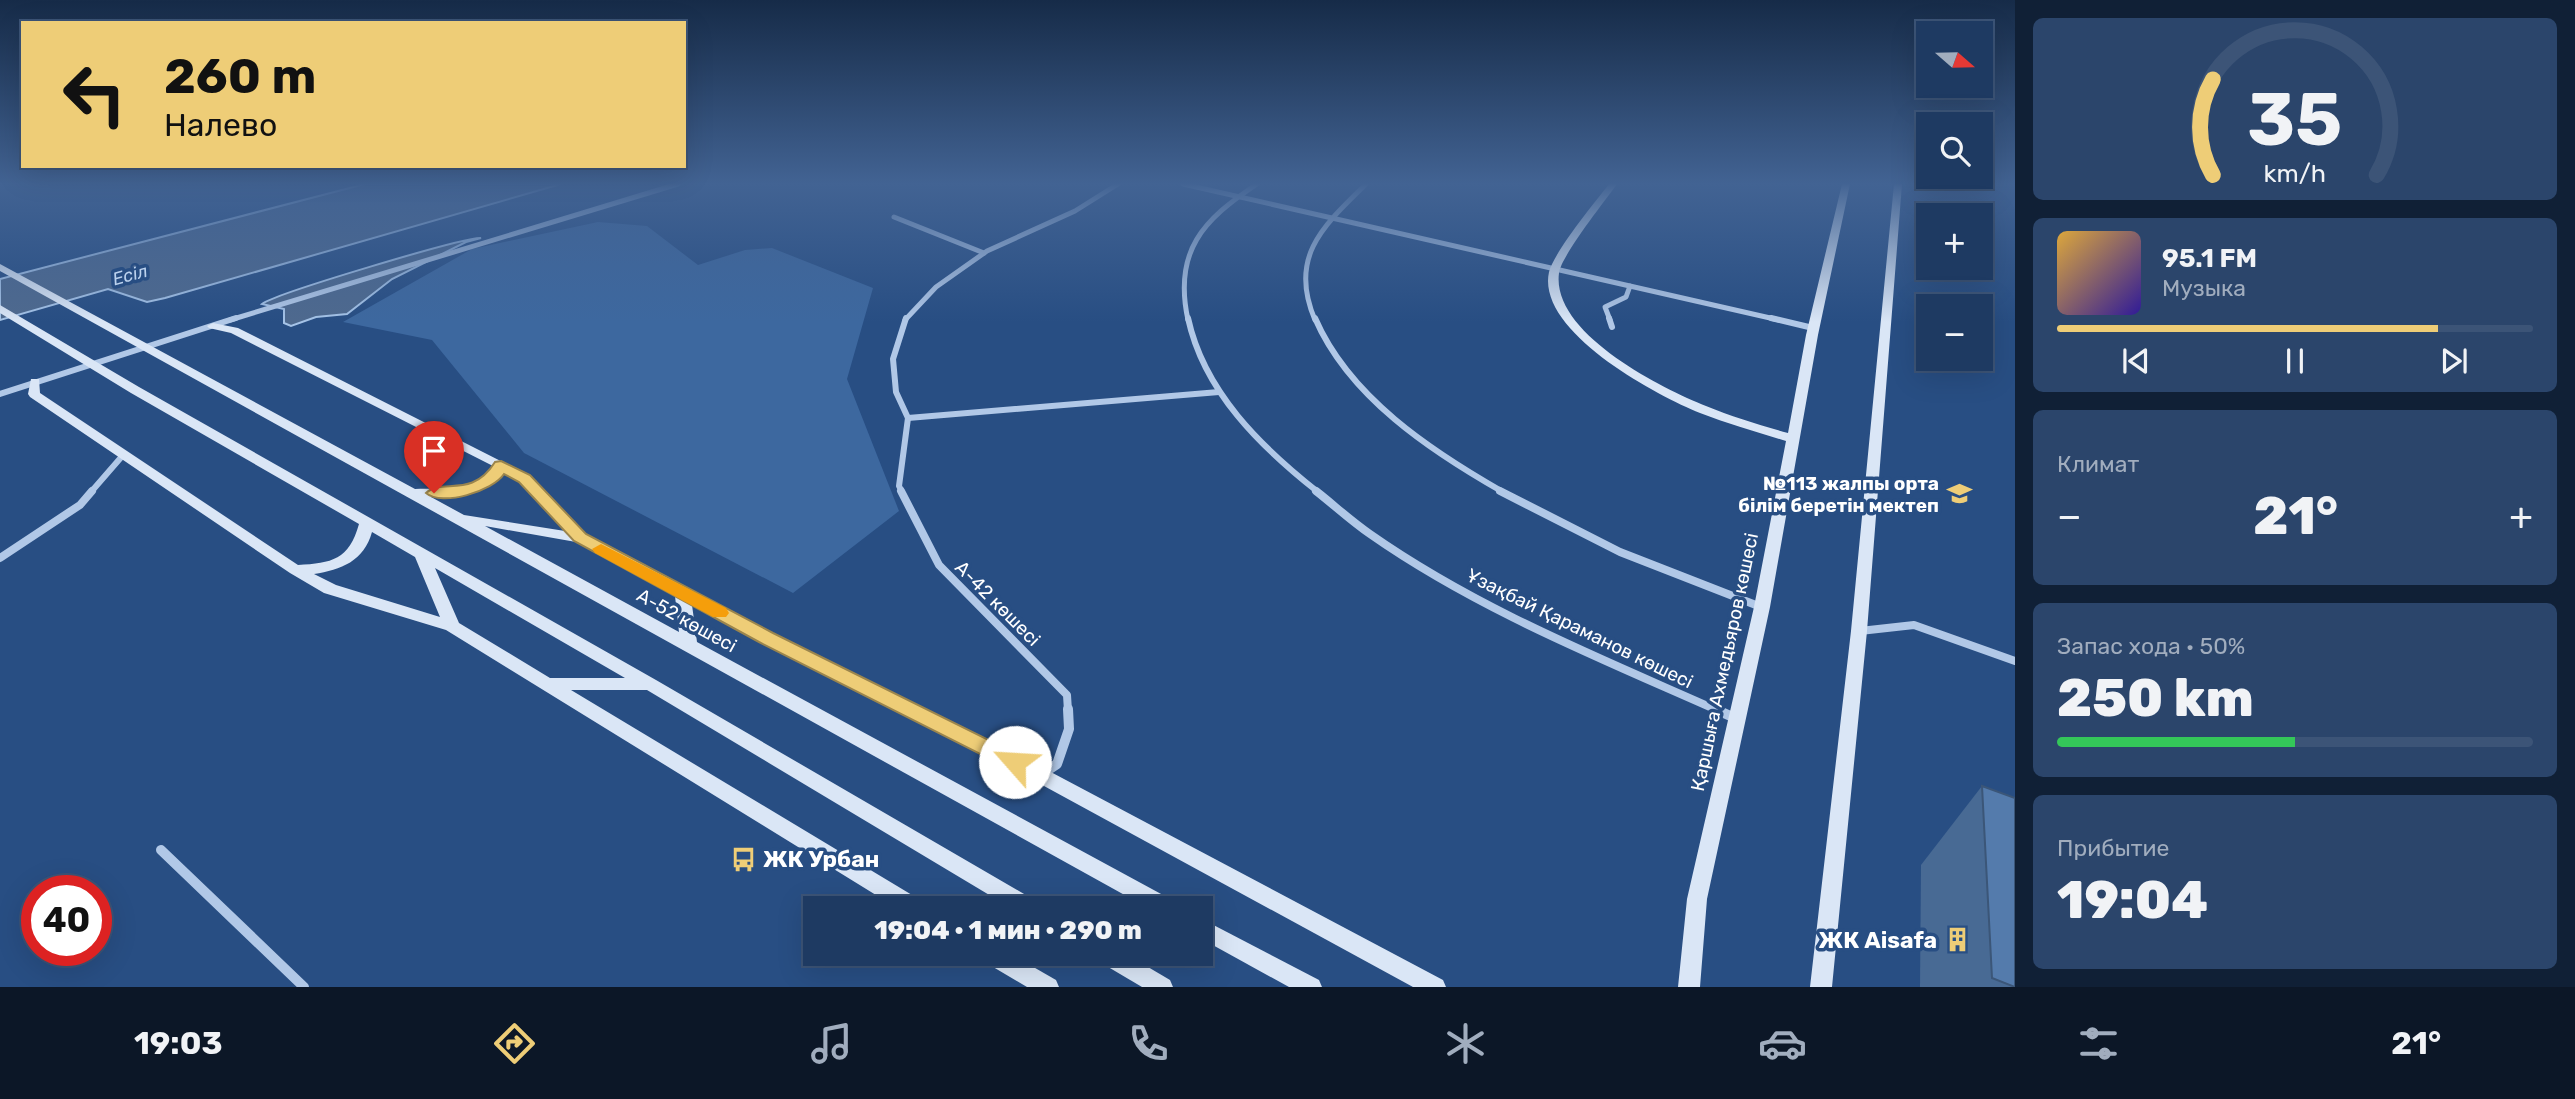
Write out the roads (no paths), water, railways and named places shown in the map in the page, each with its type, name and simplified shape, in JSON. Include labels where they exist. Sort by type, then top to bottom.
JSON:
[{"type":"street","points":[[0,394],[527,230]]},
{"type":"street","points":[[927,230],[984,253]]},
{"type":"street","name":"А-42 көшесі","points":[[1030,230],[984,253],[936,287],[904,322],[893,359],[895,392],[908,418],[900,486],[939,565],[1067,695],[1069,729],[1057,764],[1040,775]]},
{"type":"street","name":"Ұзақбай Қараманов көшесі","points":[[1203,230],[1184,271],[1184,312],[1202,363],[1219,391],[1238,417],[1287,469],[1376,538],[1465,591],[1561,640],[1737,719]]},
{"type":"street","points":[[1323,230],[1313,243],[1303,276],[1309,306],[1325,342],[1350,377],[1386,410],[1435,451],[1497,491],[1563,526],[1669,574],[1762,607]]},
{"type":"street","points":[[1385,230],[1813,328]]},
{"type":"street","points":[[1582,230],[1555,269],[1552,287],[1557,302],[1571,324],[1621,365],[1661,390],[1703,410],[1791,438]]},
{"type":"street","name":"Қаршыға Ахмедьяров көшесі","points":[[1689,987],[1697,899],[1762,607],[1791,438],[1835,230]]},
{"type":"street","points":[[1821,987],[1859,631],[1894,230]]},
{"type":"street","name":"А-52 көшесі","points":[[0,267],[186,372],[1145,896]]},
{"type":"street","points":[[1612,327],[1605,307],[1626,297],[1630,286]]},
{"type":"street","points":[[0,308],[135,390],[650,684],[1009,896]]},
{"type":"street","points":[[213,326],[234,330],[525,478],[580,538]]},
{"type":"street","points":[[35,382],[34,394],[295,570],[330,589],[452,626],[895,896]]},
{"type":"street","points":[[908,418],[1219,391]]},
{"type":"street","points":[[0,558],[80,505],[124,454]]},
{"type":"street","points":[[411,493],[457,492],[480,486],[495,475],[501,466]]},
{"type":"street","points":[[456,518],[580,538],[1040,775],[1435,987]]},
{"type":"street","points":[[295,570],[328,568],[352,556],[363,543],[367,523]]},
{"type":"street","points":[[422,552],[452,626]]},
{"type":"street","points":[[683,593],[689,647]]},
{"type":"street","points":[[1859,631],[1914,625],[2015,661]]},
{"type":"street","points":[[545,684],[650,684]]},
{"type":"street","points":[[161,850],[304,987]]},
{"type":"street","points":[[1213,934],[1311,987]]},
{"type":"street","points":[[1012,966],[1046,986]]},
{"type":"street","points":[[1127,966],[1163,987]]},
{"type":"water","name":"Есіл","points":[[188,230],[401,230],[165,298],[147,302],[108,289],[0,320],[0,279]]},
{"type":"water","points":[[481,238],[466,242],[392,279],[347,314],[316,317],[291,326],[284,323],[284,309],[262,304],[299,289],[370,267],[441,246]]},
{"type":"place","name":"№113 жалпы орта білім беретін мектеп","points":[[1959,494]]},
{"type":"place","name":"ЖК Урбан","points":[[743,859]]},
{"type":"place","name":"ЖК Aisafa","points":[[1957,940]]}]
